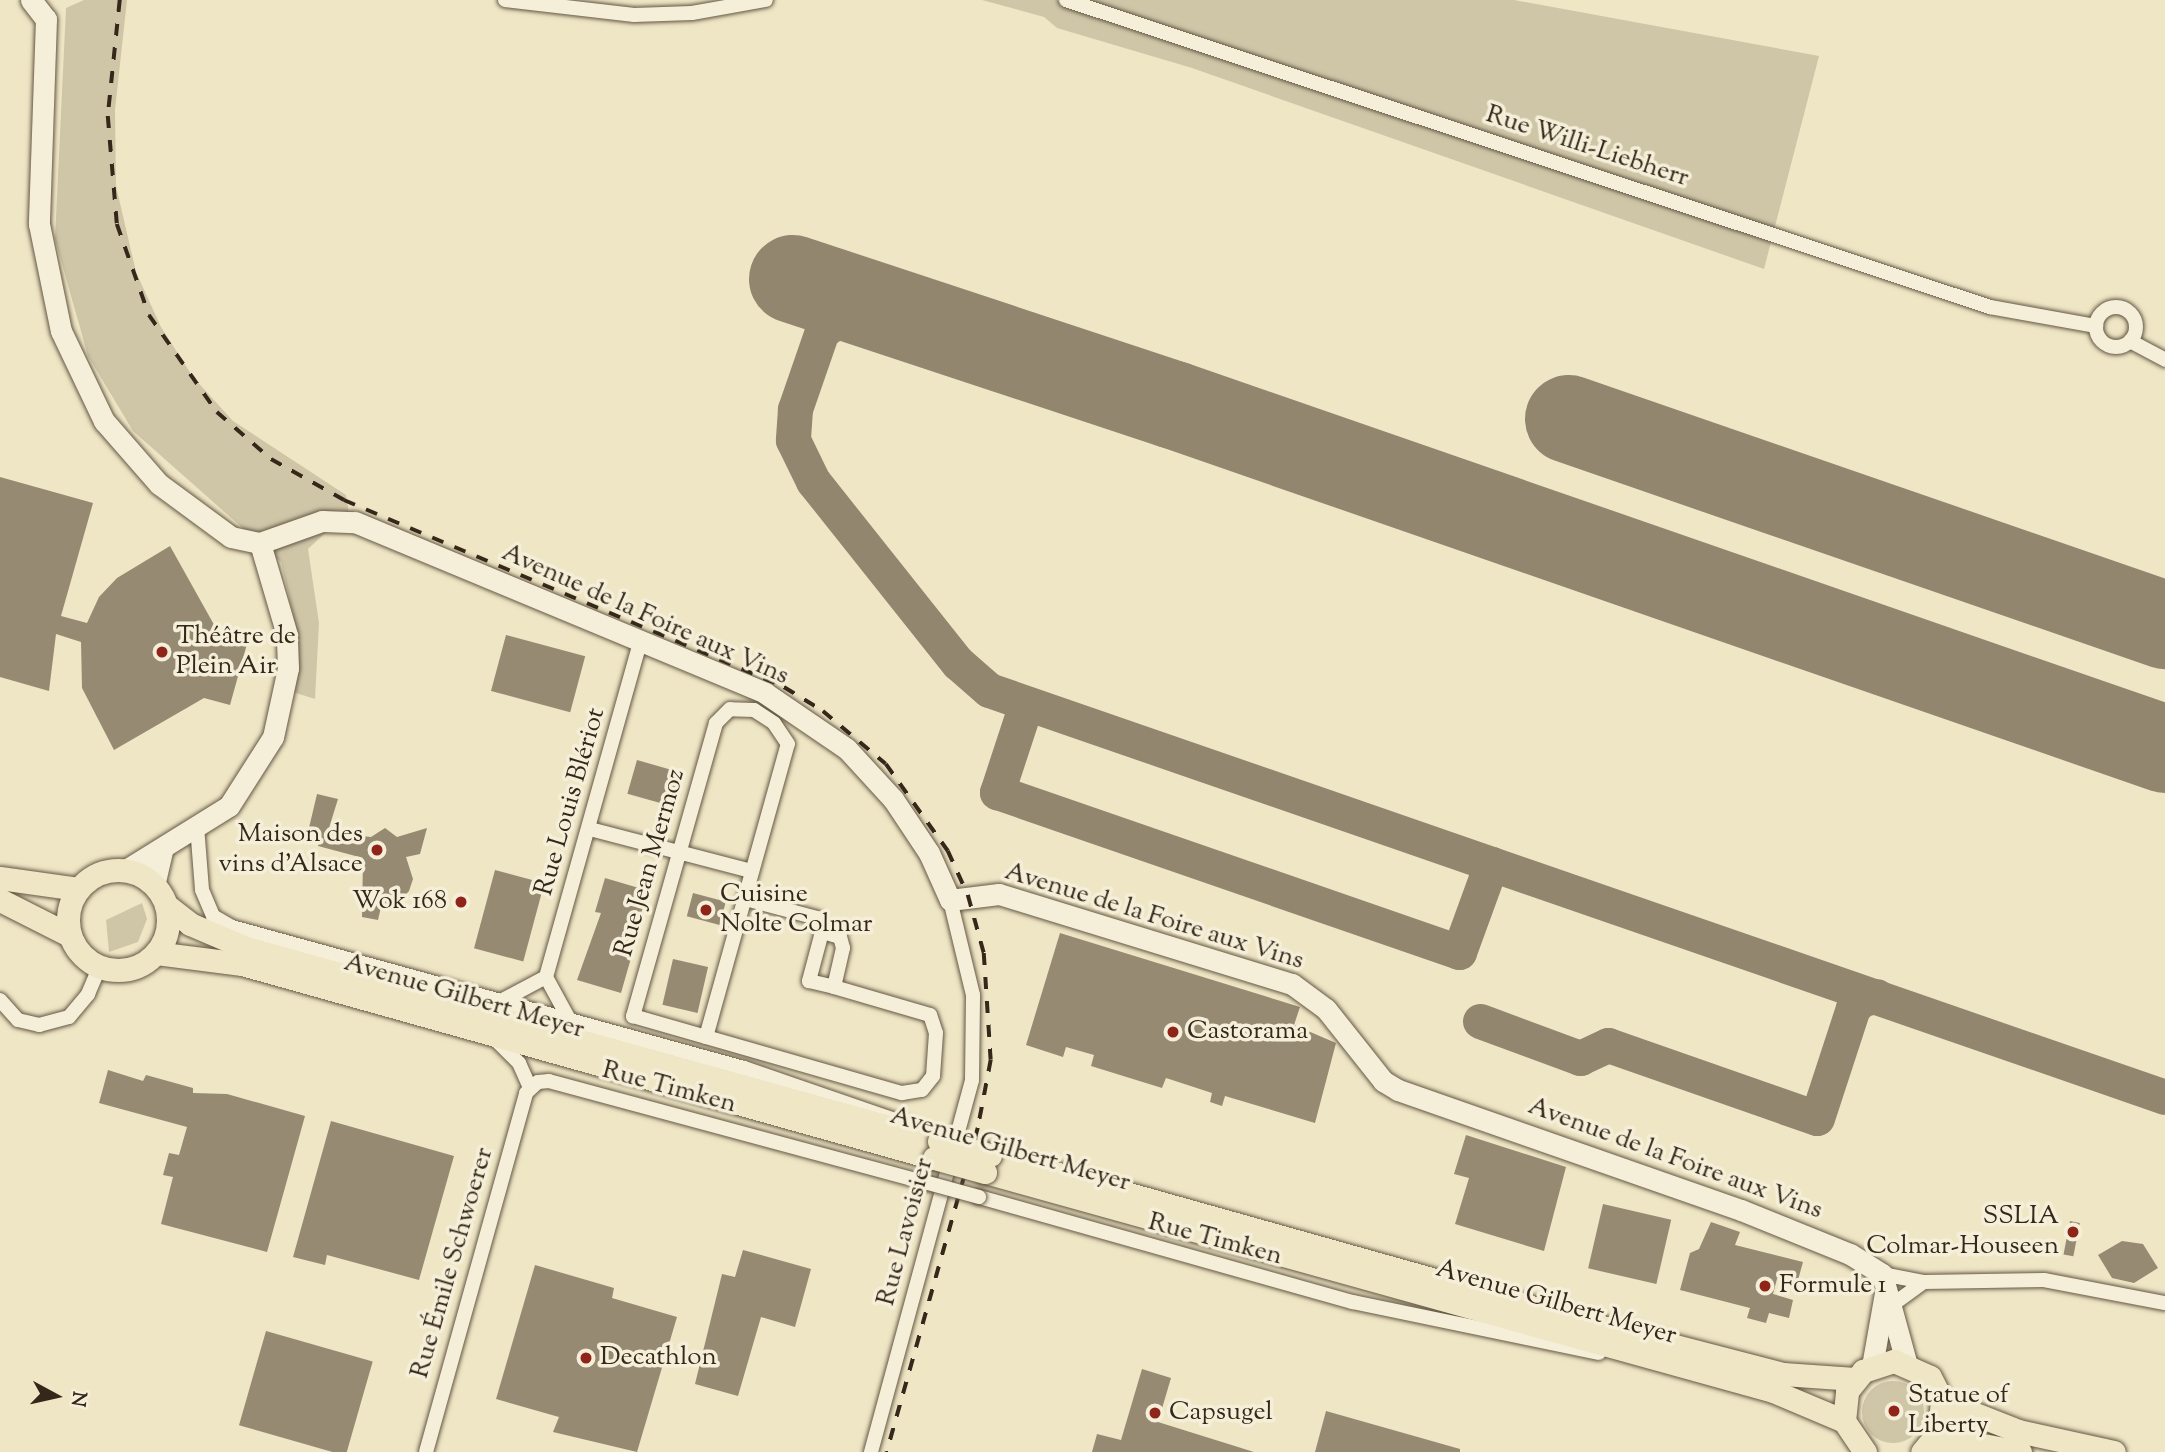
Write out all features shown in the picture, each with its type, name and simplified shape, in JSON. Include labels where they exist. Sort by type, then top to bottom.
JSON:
[{"type":"main road","points":[[126,870],[100,873],[78,889],[68,911],[69,935],[78,951],[99,968],[130,969],[156,953],[167,930],[160,895]]},
{"type":"main road","name":"Avenue Gilbert Meyer","points":[[126,870],[160,895],[190,924],[246,948],[1652,1359],[1773,1391],[1844,1421]]},
{"type":"main road","points":[[0,878],[78,889]]},
{"type":"main road","points":[[0,900],[69,935]]},
{"type":"main road","name":"Avenue Gilbert Meyer","points":[[156,953],[243,964],[490,1034],[937,1149]]},
{"type":"main road","name":"Avenue Gilbert Meyer","points":[[988,1164],[1783,1374],[1863,1372],[1906,1362]]},
{"type":"main road","points":[[1906,1362],[1930,1377],[1942,1401],[1943,1417],[1926,1448]]},
{"type":"main road","points":[[1859,1449],[1844,1421],[1843,1406],[1863,1372]]},
{"type":"main road","points":[[1942,1401],[2018,1431],[2114,1452]]},
{"type":"main road","points":[[1926,1448],[1955,1441],[2016,1451]]},
{"type":"street","points":[[505,0],[634,15],[692,13],[766,0]]},
{"type":"street","name":"Rue Willi-Liebherr","points":[[1066,0],[1990,307],[2096,326],[2100,338],[2111,346],[2130,341],[2165,360]]},
{"type":"street","points":[[33,1],[46,19],[47,45],[39,224],[61,331],[77,371],[104,421],[159,484],[231,537],[260,543],[287,635],[282,702],[273,737],[244,787],[229,806],[126,870]]},
{"type":"street","points":[[2096,326],[2106,310],[2124,309],[2135,323],[2130,341]]},
{"type":"street","name":"Avenue de la Foire aux Vins","points":[[260,543],[322,521],[355,522],[765,693],[847,749],[893,799],[929,853],[950,900],[999,894],[1292,984],[1326,1009],[1383,1081],[1398,1090],[1741,1210],[1850,1254],[1886,1289],[1924,1282],[2044,1280],[2165,1303]]},
{"type":"street","name":"Rue Louis Blériot","points":[[546,977],[590,829],[641,640]]},
{"type":"street","name":"Rue Jean Mermoz","points":[[706,1037],[632,1016],[716,723],[730,709],[754,710],[774,723],[788,744],[751,872]]},
{"type":"street","name":"Avenue Gilbert Meyer","points":[[197,826],[202,890],[213,916],[232,927],[744,1068],[888,1114],[937,1149]]},
{"type":"street","points":[[590,829],[751,872],[706,1037]]},
{"type":"street","points":[[160,895],[163,848]]},
{"type":"street","points":[[671,1049],[706,1037],[902,1093],[922,1090],[933,1076],[936,1032],[930,1016],[809,981],[822,932],[817,918],[745,899]]},
{"type":"street","name":"Rue Lavoisier","points":[[871,1452],[972,1080],[973,995],[950,900]]},
{"type":"street","points":[[822,932],[839,937],[843,948],[834,987]]},
{"type":"street","points":[[0,1000],[18,1020],[39,1025],[69,1017],[88,994],[99,968]]},
{"type":"street","points":[[499,1002],[546,977],[570,1021]]},
{"type":"street","points":[[490,1034],[519,1063],[530,1088]]},
{"type":"street","points":[[706,1037],[744,1068]]},
{"type":"street","name":"Rue Timken","points":[[530,1088],[549,1081],[979,1197],[1353,1302],[1652,1359]]},
{"type":"street","name":"Rue Émile Schwoerer","points":[[426,1452],[530,1088]]},
{"type":"street","points":[[1886,1289],[1924,1282]]},
{"type":"street","points":[[1886,1289],[1906,1362]]},
{"type":"street","points":[[1863,1372],[1886,1289]]},
{"type":"shaded area","points":[[84,0],[127,0],[115,110],[116,186],[136,272],[161,327],[193,377],[233,421],[346,495],[352,531],[325,533],[308,549],[319,623],[315,699],[293,692],[297,631],[281,562],[133,431],[88,356],[55,239],[66,8]]},
{"type":"shaded area","points":[[982,0],[1514,0],[1819,56],[1764,269],[1192,68],[1057,28],[1044,17]]},
{"type":"shaded area","points":[[142,903],[147,919],[138,942],[109,952],[106,920]]},
{"type":"shaded area","points":[[1893,1381],[1905,1383],[1915,1390],[1922,1400],[1922,1424],[1915,1434],[1905,1441],[1893,1443],[1881,1441],[1871,1434],[1864,1424],[1862,1412],[1864,1400],[1871,1390],[1881,1383]]},
{"type":"building","name":"Théâtre de Plein Air","points":[[0,477],[93,503],[61,616],[87,623],[99,597],[117,578],[170,546],[222,639],[247,644],[230,705],[204,698],[114,750],[82,688],[81,642],[56,634],[49,691],[0,677]]},
{"type":"building","points":[[506,635],[585,656],[570,712],[491,691]]},
{"type":"building","points":[[637,760],[683,773],[673,807],[627,794]]},
{"type":"building","name":"Maison des vins d'Alsace","points":[[317,794],[338,799],[329,828],[371,837],[385,828],[397,837],[427,828],[420,854],[406,857],[413,879],[409,891],[398,903],[381,907],[378,920],[362,917],[363,858],[318,846],[321,836],[308,832]]},
{"type":"building","points":[[495,870],[544,883],[523,961],[474,948]]},
{"type":"building","points":[[605,878],[649,891],[625,957],[631,958],[621,993],[577,980],[601,913],[595,912]]},
{"type":"building","name":"Cuisine Nolte Colmar","points":[[693,893],[726,902],[720,925],[687,916]]},
{"type":"building","name":"Castorama","points":[[1060,933],[1300,1007],[1294,1025],[1336,1043],[1315,1123],[1225,1096],[1222,1106],[1210,1102],[1212,1093],[1166,1078],[1162,1088],[1091,1066],[1094,1055],[1066,1047],[1063,1057],[1026,1045]]},
{"type":"building","points":[[673,959],[708,967],[698,1013],[662,1005]]},
{"type":"building","points":[[108,1070],[143,1081],[146,1075],[193,1088],[193,1093],[227,1094],[305,1116],[267,1252],[161,1224],[173,1177],[163,1175],[169,1153],[179,1155],[187,1127],[99,1103]]},
{"type":"building","points":[[331,1121],[454,1156],[419,1280],[327,1255],[325,1265],[293,1257]]},
{"type":"building","points":[[1466,1135],[1566,1167],[1544,1251],[1455,1224],[1469,1178],[1454,1174]]},
{"type":"building","points":[[1603,1204],[1671,1220],[1656,1284],[1588,1268]]},
{"type":"building","name":"SSLIA Colmar-Houseen","points":[[2070,1221],[2080,1223],[2073,1256],[2064,1254]]},
{"type":"building","points":[[1711,1222],[1740,1232],[1735,1245],[1803,1262],[1798,1280],[1778,1275],[1773,1294],[1793,1300],[1789,1318],[1769,1313],[1766,1323],[1747,1318],[1750,1308],[1680,1290],[1690,1253],[1699,1249]]},
{"type":"building","points":[[2122,1241],[2143,1244],[2158,1268],[2134,1283],[2112,1278],[2098,1255]]},
{"type":"building","points":[[743,1250],[811,1269],[795,1327],[761,1317],[738,1396],[695,1384],[722,1274],[735,1277]]},
{"type":"building","name":"Decathlon","points":[[535,1265],[614,1288],[612,1298],[677,1317],[637,1452],[553,1432],[559,1417],[496,1399]]},
{"type":"building","points":[[266,1331],[373,1362],[347,1452],[332,1452],[239,1425]]},
{"type":"building","name":"Capsugel","points":[[1142,1369],[1171,1378],[1158,1422],[1254,1452],[1092,1452],[1097,1434],[1121,1440]]},
{"type":"building","points":[[1326,1411],[1460,1449],[1460,1452],[1315,1452]]},
{"type":"taxiway","points":[[889,310],[851,311],[822,331],[795,409],[793,440],[813,481],[958,663],[989,690],[2165,1097]]},
{"type":"taxiway","points":[[1026,704],[997,792],[1459,952],[1491,864]]},
{"type":"taxiway","points":[[1480,1021],[1580,1058],[1608,1045],[1817,1118],[1853,1008],[1862,999],[1877,996]]},
{"type":"runway","points":[[793,279],[1174,405],[2165,749]]},
{"type":"runway","points":[[1569,419],[2165,625]]},
{"type":"railway","points":[[120,0],[108,116],[117,224],[149,315],[217,412],[271,459],[344,500],[784,687],[823,711],[886,764],[948,851],[968,895],[984,953],[991,1060],[978,1128],[887,1452]]},
{"type":"place","name":"Théâtre de Plein Air","points":[[162,652]]},
{"type":"place","name":"Maison des vins d'Alsace","points":[[377,850]]},
{"type":"place","name":"Wok 168","points":[[461,902]]},
{"type":"place","name":"Cuisine Nolte Colmar","points":[[706,910]]},
{"type":"place","name":"Castorama","points":[[1173,1032]]},
{"type":"place","name":"SSLIA Colmar-Houseen","points":[[2073,1232]]},
{"type":"place","name":"Formule 1","points":[[1765,1286]]},
{"type":"place","name":"Decathlon","points":[[586,1358]]},
{"type":"place","name":"Statue of Liberty","points":[[1894,1411]]},
{"type":"place","name":"Capsugel","points":[[1155,1413]]}]
